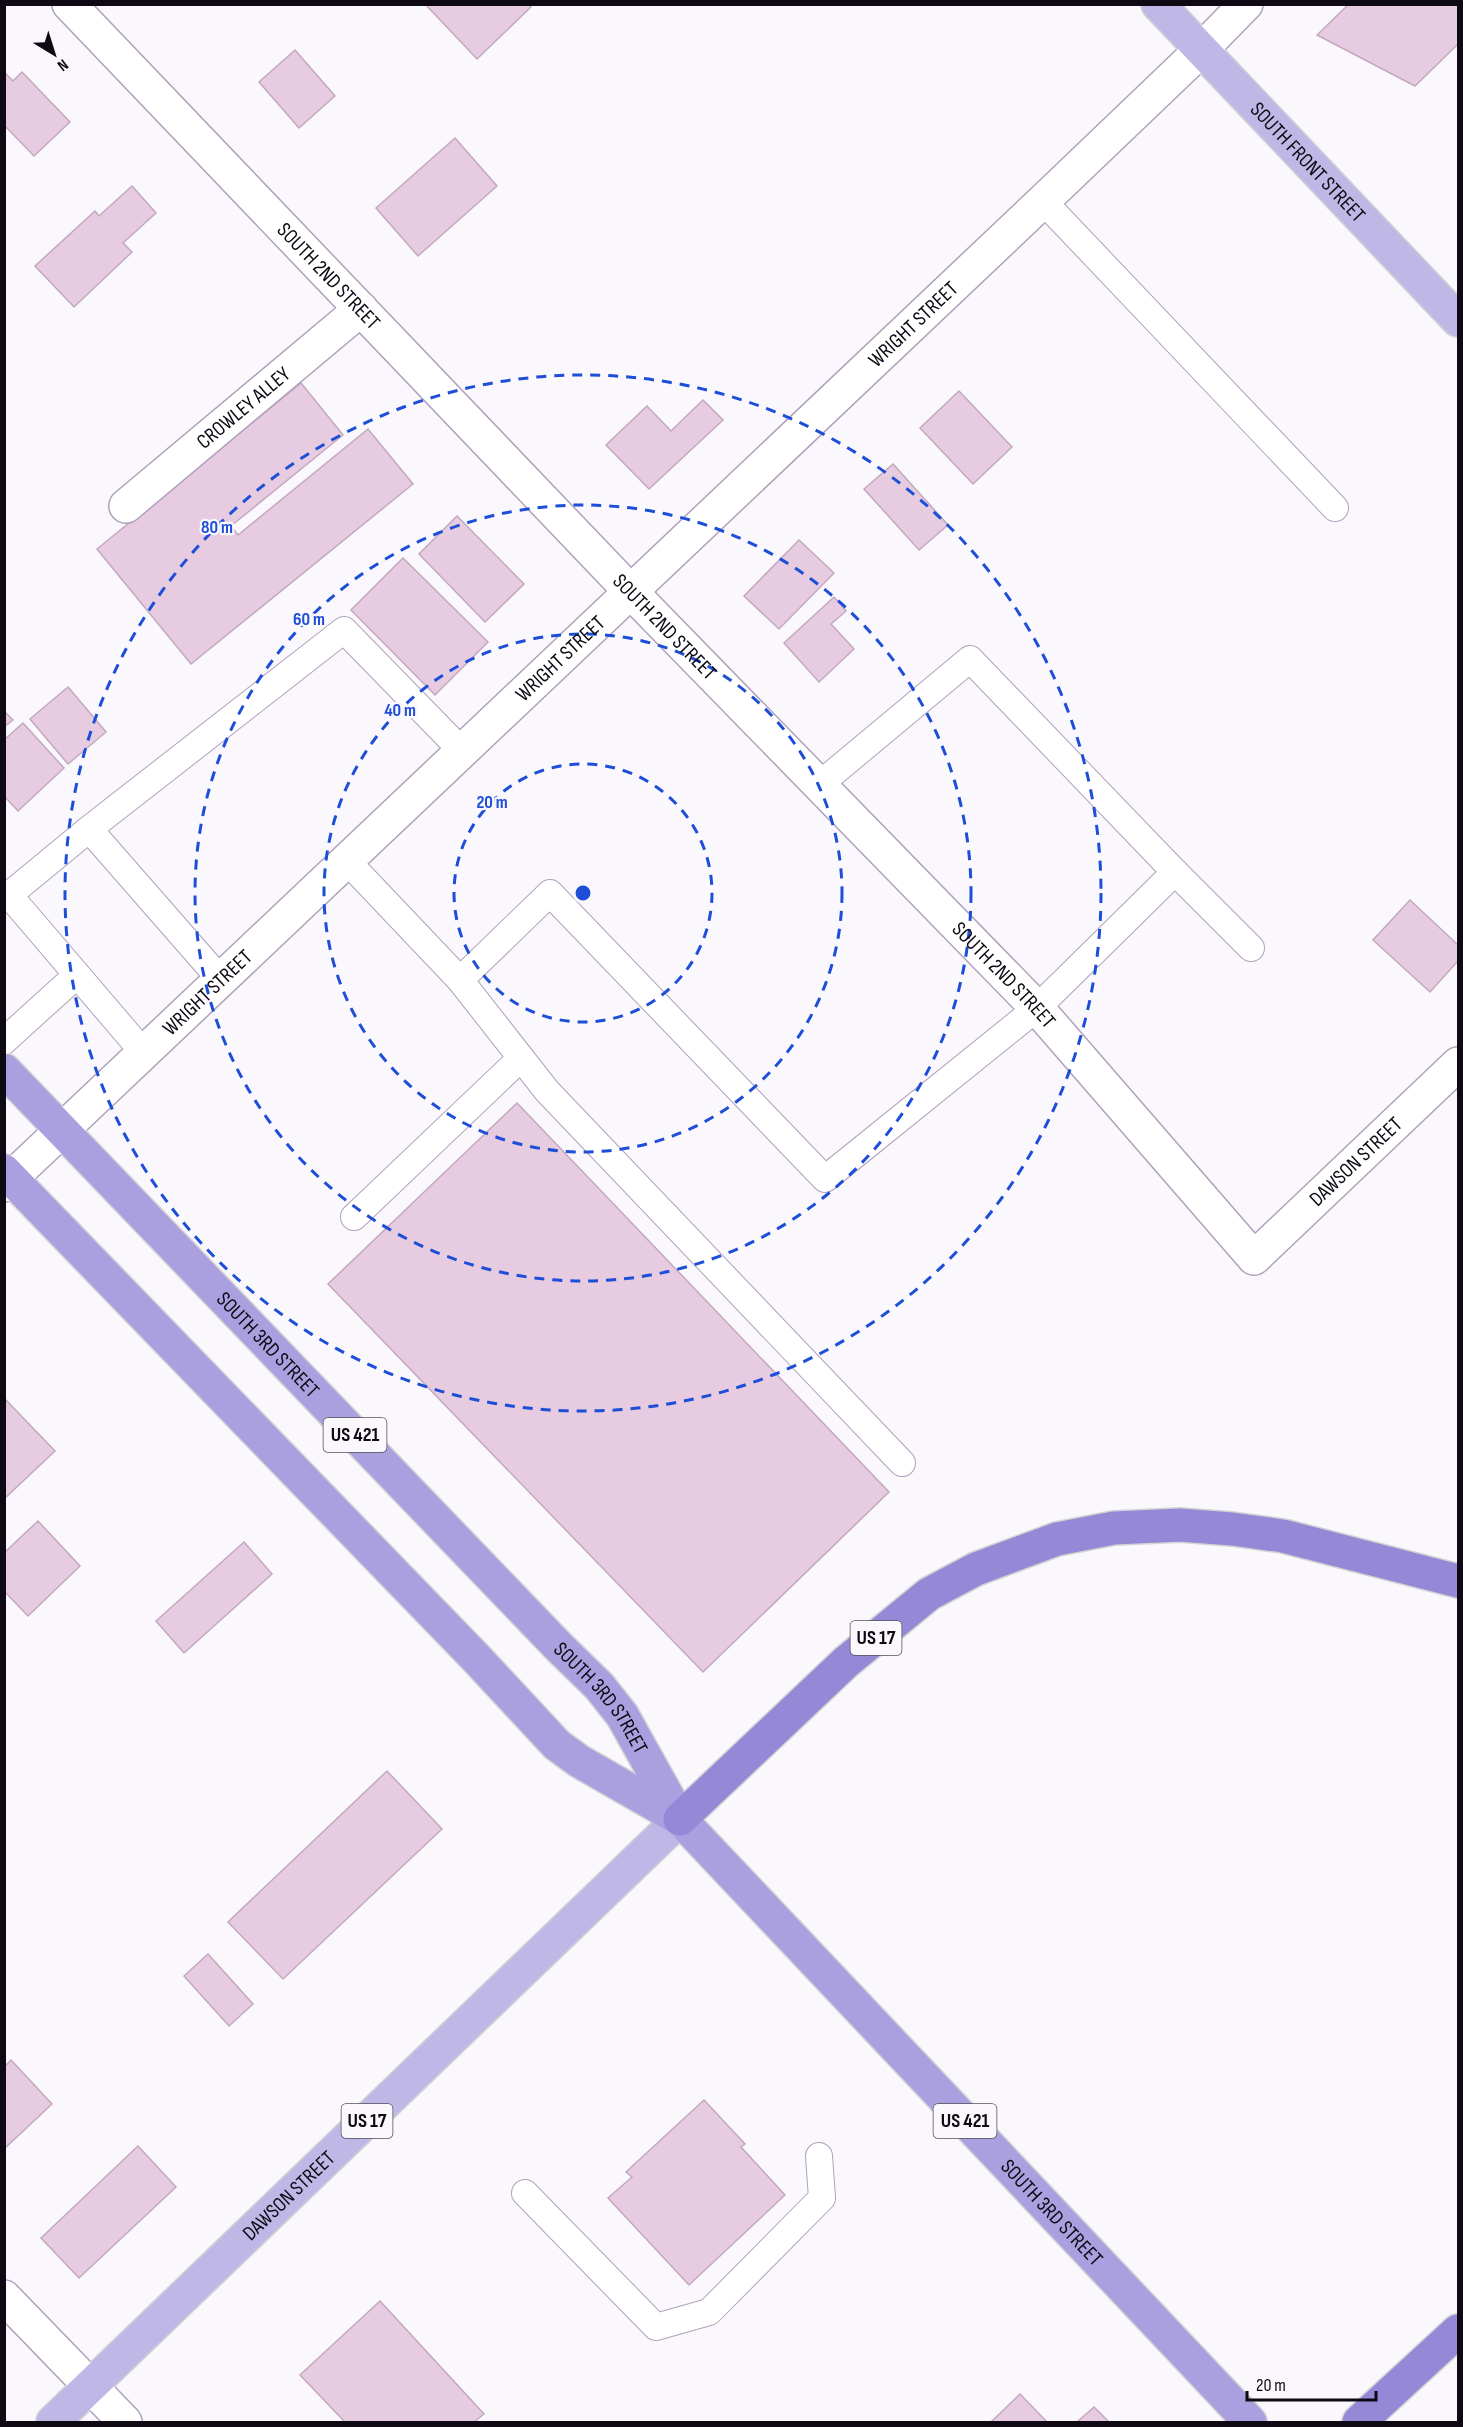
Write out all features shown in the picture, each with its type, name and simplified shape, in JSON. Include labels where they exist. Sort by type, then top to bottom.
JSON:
[{"type":"highway","name":"SOUTH 3RD STREET","points":[[4,1070],[599,1686],[622,1715],[680,1819],[1250,2422]]},
{"type":"highway","name":"SOUTH 3RD STREET","points":[[7,1178],[477,1659],[557,1745],[579,1761],[680,1819]]},
{"type":"highway","name":"US 17","points":[[680,1819],[846,1662],[929,1594],[976,1569],[1057,1539],[1114,1528],[1180,1525],[1232,1529],[1283,1536],[1458,1581]]},
{"type":"highway","points":[[1359,2422],[1458,2331]]},
{"type":"main road","name":"SOUTH FRONT STREET","points":[[1158,4],[1458,320]]},
{"type":"main road","name":"DAWSON STREET","points":[[53,2422],[680,1819]]},
{"type":"street","name":"SOUTH 2ND STREET","points":[[69,4],[631,592],[1037,1008],[1254,1258]]},
{"type":"street","name":"WRIGHT STREET","points":[[7,1178],[62,1130],[463,752],[1043,201],[1246,4]]},
{"type":"street","name":"CROWLEY ALLEY","points":[[126,506],[361,309]]},
{"type":"street","name":"DAWSON STREET","points":[[1254,1258],[1458,1064]]},
{"type":"street","points":[[4,2296],[124,2422]]},
{"type":"lane","points":[[1043,201],[1335,508]]},
{"type":"lane","points":[[144,1053],[7,893],[344,630],[463,752]]},
{"type":"lane","points":[[820,784],[970,659],[1251,948]]},
{"type":"lane","points":[[89,829],[221,980]]},
{"type":"lane","points":[[347,861],[460,980],[547,1091],[902,1463]]},
{"type":"lane","points":[[460,980],[550,892],[825,1179],[1037,1008],[1175,872]]},
{"type":"lane","points":[[4,1041],[77,975]]},
{"type":"lane","points":[[354,1217],[521,1058]]},
{"type":"lane","points":[[525,2193],[657,2327],[709,2312],[822,2198],[819,2156]]},
{"type":"building","points":[[425,4],[529,4],[531,7],[477,59]]},
{"type":"building","points":[[1349,4],[1458,4],[1458,44],[1415,86],[1317,35]]},
{"type":"building","points":[[295,50],[335,96],[299,128],[259,82]]},
{"type":"building","points":[[4,72],[13,81],[22,72],[70,122],[34,156],[4,125]]},
{"type":"building","points":[[455,138],[497,186],[418,256],[376,208]]},
{"type":"building","points":[[132,186],[156,213],[123,243],[132,252],[74,307],[35,266],[95,211],[99,216]]},
{"type":"building","points":[[301,383],[343,435],[231,526],[238,535],[368,429],[413,484],[191,664],[97,549]]},
{"type":"building","points":[[959,391],[1012,447],[973,484],[920,428]]},
{"type":"building","points":[[703,400],[723,420],[649,489],[606,445],[647,406],[671,431]]},
{"type":"building","points":[[893,464],[948,525],[919,550],[864,489]]},
{"type":"building","points":[[457,516],[524,584],[485,622],[419,554]]},
{"type":"building","points":[[799,540],[834,573],[779,629],[744,596]]},
{"type":"building","points":[[403,558],[488,642],[435,695],[351,610]]},
{"type":"building","points":[[834,597],[846,611],[831,624],[854,649],[819,682],[784,643]]},
{"type":"building","points":[[68,687],[106,732],[68,764],[30,719]]},
{"type":"building","points":[[4,711],[13,720],[4,727]]},
{"type":"building","points":[[23,723],[64,768],[18,811],[4,796],[4,740]]},
{"type":"building","points":[[1410,900],[1458,945],[1458,961],[1430,992],[1373,940]]},
{"type":"building","points":[[517,1103],[889,1492],[703,1672],[328,1284]]},
{"type":"building","points":[[4,1398],[55,1451],[4,1499]]},
{"type":"building","points":[[38,1521],[80,1566],[28,1616],[4,1591],[4,1553]]},
{"type":"building","points":[[244,1542],[272,1574],[184,1653],[156,1621]]},
{"type":"building","points":[[387,1771],[442,1829],[283,1979],[228,1922]]},
{"type":"building","points":[[208,1954],[253,2004],[229,2026],[184,1976]]},
{"type":"building","points":[[11,2060],[52,2104],[4,2149],[4,2067]]},
{"type":"building","points":[[704,2100],[745,2144],[741,2147],[785,2195],[689,2285],[608,2198],[632,2177],[626,2172]]},
{"type":"building","points":[[138,2146],[176,2187],[79,2278],[41,2238]]},
{"type":"building","points":[[380,2301],[484,2414],[474,2422],[345,2422],[300,2375]]},
{"type":"building","points":[[1020,2394],[1047,2422],[991,2422]]},
{"type":"building","points":[[1094,2407],[1109,2422],[1077,2422]]}]
